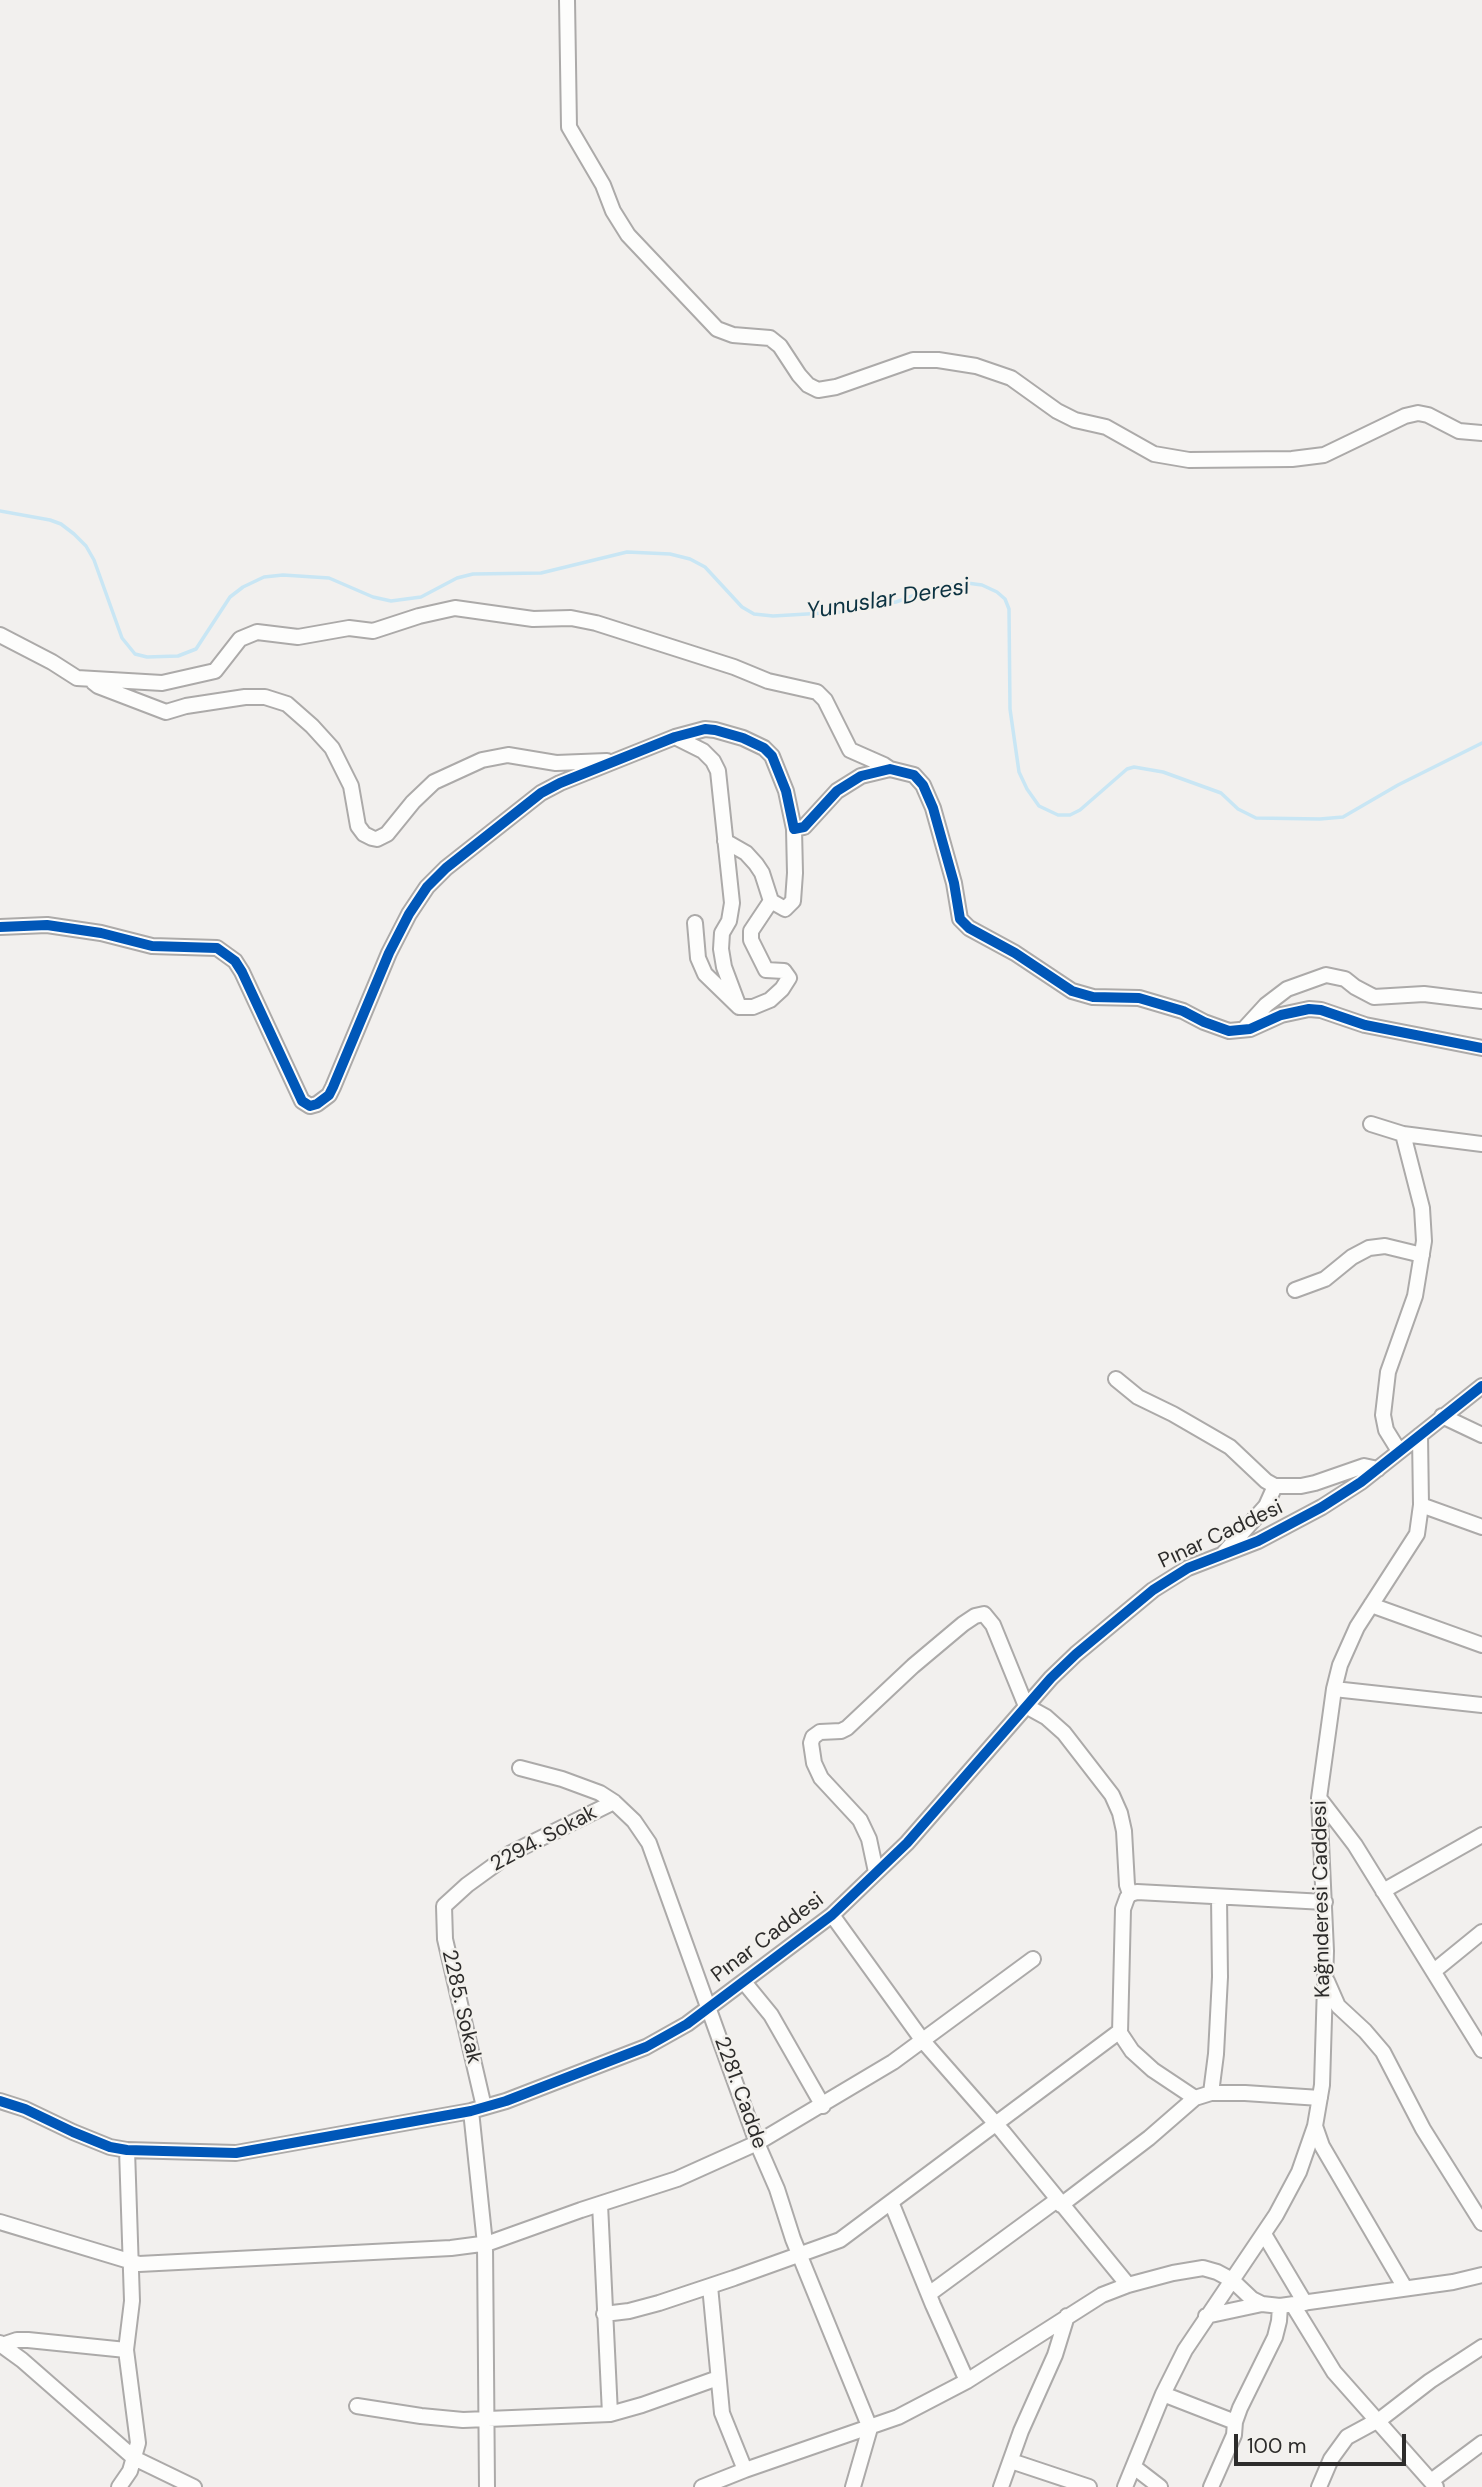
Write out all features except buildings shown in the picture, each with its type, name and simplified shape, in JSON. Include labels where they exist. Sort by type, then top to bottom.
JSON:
[{"type":"street","points":[[567,0],[569,127],[628,235],[717,329],[733,335],[770,338],[780,346],[808,385],[818,390],[836,387],[913,360],[937,360],[976,366],[1011,378],[1057,411],[1075,420],[1106,427],[1154,454],[1189,460],[1292,459],[1324,454],[1405,416],[1418,413],[1428,415],[1459,431],[1482,433]]},
{"type":"street","points":[[0,635],[68,674],[93,681],[162,683],[190,675],[209,674],[221,665],[240,639],[257,632],[298,637],[349,628],[373,631],[446,609],[464,608],[521,618],[571,618],[589,621],[734,667],[768,681],[817,692],[825,700],[846,746],[890,769],[914,775],[928,793],[952,875],[958,915],[969,928],[1016,953],[1065,988],[1093,997],[1139,998],[1183,1011],[1222,1030],[1244,1030],[1300,1010],[1321,1010],[1357,1023],[1482,1048]]},
{"type":"street","points":[[93,681],[98,686],[166,712],[186,706],[245,697],[265,697],[287,704],[332,748],[351,786],[358,825],[364,834],[377,839],[387,834],[421,793],[434,782],[482,760],[508,755],[556,763],[612,763]]},
{"type":"street","points":[[0,927],[47,925],[100,933],[152,946],[217,948],[235,961],[242,972],[302,1101],[310,1106],[324,1100],[333,1087],[389,953],[409,914],[427,887],[446,868],[541,793],[674,737],[715,730],[743,738],[764,748],[772,756],[782,777],[794,830],[793,901],[785,909],[771,901],[762,873],[756,864],[746,853],[725,841]]},
{"type":"street","points":[[674,737],[703,751],[716,765],[720,779],[732,903],[729,921],[722,933],[721,949],[724,967],[739,1007]]},
{"type":"street","points":[[853,752],[854,780]]},
{"type":"street","points":[[794,830],[804,827],[834,794],[854,780],[890,769]]},
{"type":"street","points":[[695,923],[701,968],[739,1007],[753,1007],[763,1003],[788,982],[788,975],[784,971],[766,970],[751,940],[751,931],[771,901]]},
{"type":"street","points":[[1244,1030],[1266,1004],[1287,989],[1326,975],[1345,979],[1374,997],[1424,994],[1482,1001]]},
{"type":"street","points":[[1371,1124],[1403,1134],[1482,1144]]},
{"type":"street","points":[[1399,1451],[1386,1430],[1383,1415],[1388,1372],[1415,1296],[1424,1241],[1422,1208],[1403,1134]]},
{"type":"street","points":[[1295,1290],[1325,1279],[1352,1257],[1369,1248],[1385,1246],[1422,1255]]},
{"type":"street","points":[[1116,1379],[1138,1397],[1230,1447],[1266,1481],[1275,1486],[1301,1486],[1364,1466],[1378,1469]]},
{"type":"street","name":"Pınar Caddesi","points":[[0,2101],[25,2109],[96,2142],[127,2150],[236,2153],[477,2109],[506,2101],[646,2047],[709,2007],[832,1915],[914,1835],[1026,1706],[1076,1654],[1153,1590],[1188,1568],[1223,1555],[1302,1518],[1378,1469],[1482,1386]]},
{"type":"street","points":[[1442,1416],[1482,1435]]},
{"type":"street","name":"Kağnıderesi Caddesi","points":[[1125,2487],[1163,2394],[1185,2350],[1264,2234],[1299,2172],[1315,2126],[1320,2098],[1325,1975],[1325,1902],[1319,1798],[1334,1689],[1347,1648],[1417,1534],[1421,1505],[1420,1434]]},
{"type":"street","points":[[1223,1555],[1266,1506],[1275,1486]]},
{"type":"street","points":[[1421,1505],[1482,1527]]},
{"type":"street","points":[[1371,1605],[1482,1645]]},
{"type":"street","points":[[876,1872],[869,1839],[860,1820],[821,1778],[814,1763],[811,1743],[813,1737],[820,1732],[847,1728],[963,1624],[980,1614],[988,1618],[993,1625],[1026,1706],[1046,1717],[1064,1733],[1112,1795],[1123,1822],[1127,1885],[1130,1894],[1123,1909],[1120,2031],[1128,2046],[1143,2060],[1195,2098]]},
{"type":"street","points":[[1334,1689],[1482,1704]]},
{"type":"street","name":"2281. Cadde","points":[[520,1768],[576,1784],[614,1802],[634,1821],[649,1843],[757,2143],[870,2428]]},
{"type":"street","points":[[1319,1798],[1355,1844],[1482,2050]]},
{"type":"street","name":"2294. Sokak","points":[[444,1906],[467,1885],[511,1853],[614,1802]]},
{"type":"street","points":[[1383,1891],[1482,1835]]},
{"type":"street","points":[[1130,1894],[1137,1892],[1325,1902]]},
{"type":"street","points":[[1211,2093],[1220,1977],[1219,1897]]},
{"type":"street","name":"2285. Sokak","points":[[444,1906],[445,1939],[477,2109],[485,2244],[487,2487]]},
{"type":"street","points":[[832,1915],[923,2041],[995,2123],[1128,2285]]},
{"type":"street","points":[[1434,1971],[1482,1932]]},
{"type":"street","points":[[0,2222],[139,2264],[439,2249],[485,2244],[677,2179],[757,2143],[824,2106],[923,2041],[1033,1959]]},
{"type":"street","points":[[1325,1975],[1338,2006],[1383,2052],[1423,2129],[1482,2222]]},
{"type":"street","points":[[744,1982],[771,2015],[824,2106]]},
{"type":"street","points":[[604,2314],[643,2307],[710,2286],[840,2240],[1120,2031]]},
{"type":"street","points":[[929,2294],[1157,2132],[1195,2098],[1211,2093],[1245,2093],[1320,2098]]},
{"type":"street","points":[[1315,2126],[1322,2146],[1405,2288]]},
{"type":"street","points":[[119,2487],[130,2471],[138,2443],[126,2350],[132,2301],[127,2150]]},
{"type":"street","points":[[891,2203],[967,2381]]},
{"type":"street","points":[[600,2204],[610,2414]]},
{"type":"street","points":[[1264,2234],[1293,2304],[1334,2372],[1434,2484],[1482,2443]]},
{"type":"street","points":[[702,2487],[898,2417],[967,2381],[1102,2295],[1128,2285],[1203,2268],[1232,2280],[1252,2299],[1262,2304]]},
{"type":"street","points":[[1206,2316],[1262,2304],[1293,2304],[1482,2276]]},
{"type":"street","points":[[710,2286],[722,2413],[745,2470]]},
{"type":"street","points":[[1211,2487],[1234,2435],[1235,2421],[1275,2337],[1279,2321],[1293,2304]]},
{"type":"street","points":[[1001,2487],[1021,2431],[1055,2355],[1067,2316]]},
{"type":"street","points":[[1,2344],[28,2340],[126,2350]]},
{"type":"street","points":[[1,2344],[134,2458],[194,2487]]},
{"type":"street","points":[[1319,2487],[1336,2449],[1353,2432],[1376,2421],[1482,2347]]},
{"type":"street","points":[[357,2406],[421,2416],[486,2420],[610,2414],[719,2378]]},
{"type":"street","points":[[1163,2394],[1235,2421]]},
{"type":"street","points":[[853,2487],[870,2428]]},
{"type":"street","points":[[1011,2461],[1089,2487]]},
{"type":"street","points":[[1133,2467],[1160,2487]]},
{"type":"waterway","name":"Yunuslar Deresi","points":[[0,511],[50,520],[74,534],[86,546],[94,560],[122,638],[135,654],[147,657],[178,656],[196,649],[230,597],[264,577],[283,575],[329,578],[373,597],[391,601],[421,597],[457,578],[473,574],[541,573],[627,552],[670,554],[690,559],[705,567],[742,607],[754,614],[773,616],[841,612],[896,602],[940,586],[967,583],[982,585],[1005,599],[1009,609],[1010,709],[1019,772],[1039,806],[1058,815],[1070,815],[1080,810],[1127,769],[1134,767],[1163,772],[1221,793],[1238,809],[1256,818],[1343,817],[1398,785],[1482,743]]},
{"type":"cycle path","points":[[0,927],[47,925],[101,933],[152,946],[217,948],[235,961],[242,972],[302,1101],[310,1106],[329,1095],[389,953],[409,914],[427,887],[446,868],[541,793],[675,737],[705,729],[743,738],[764,748],[772,756],[786,791],[794,829],[804,827],[837,791],[861,776],[890,769],[914,775],[923,785],[933,808],[954,883],[960,919],[969,928],[1015,953],[1072,991],[1093,997],[1139,998],[1183,1011],[1229,1031],[1250,1029],[1281,1015],[1309,1009],[1321,1010],[1365,1025],[1482,1048]]},
{"type":"cycle path","points":[[0,2101],[25,2109],[110,2147],[127,2150],[236,2153],[471,2111],[506,2101],[646,2047],[687,2024],[832,1915],[907,1843],[1051,1678],[1153,1590],[1188,1568],[1258,1541],[1322,1507],[1361,1482],[1482,1386]]}]
